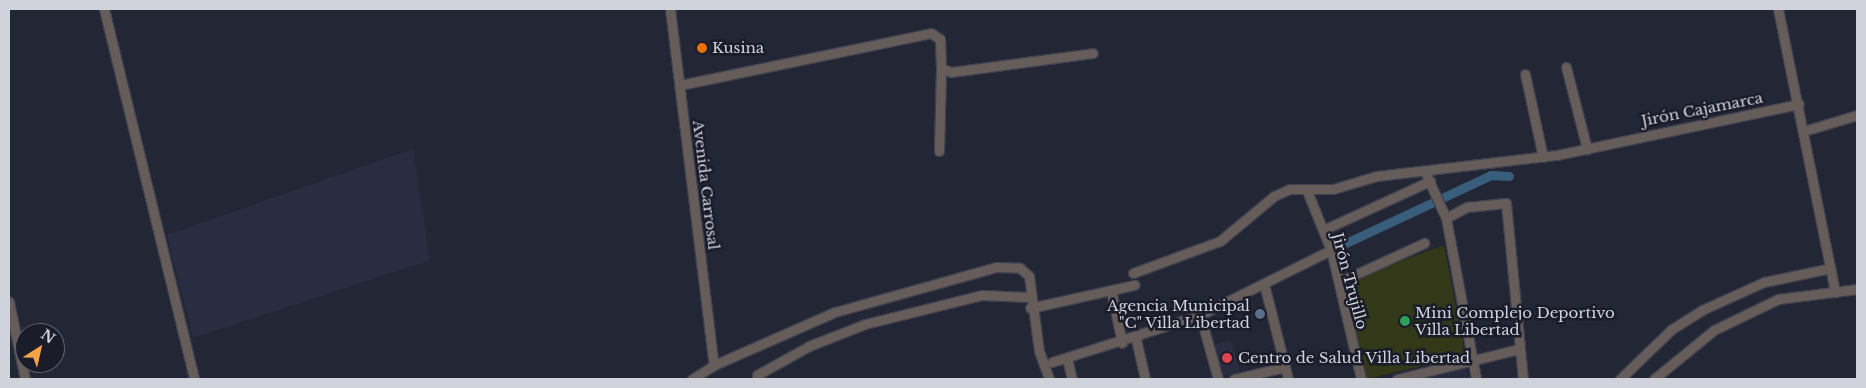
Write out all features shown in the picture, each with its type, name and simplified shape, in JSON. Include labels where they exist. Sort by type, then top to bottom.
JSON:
[{"type":"street","points":[[104,9],[194,379]]},
{"type":"street","name":"Avenida Carrosal","points":[[670,9],[714,365]]},
{"type":"street","points":[[1778,9],[1799,104],[1835,292]]},
{"type":"street","points":[[680,85],[931,33],[940,39],[939,151]]},
{"type":"street","points":[[941,68],[951,72],[1093,53]]},
{"type":"street","points":[[1566,67],[1587,149]]},
{"type":"street","points":[[1526,74],[1543,157]]},
{"type":"street","name":"Jirón Cajamarca","points":[[1428,176],[1587,149],[1799,104]]},
{"type":"street","points":[[1804,131],[1857,115]]},
{"type":"street","points":[[1133,274],[1220,241],[1274,196],[1290,189],[1307,191],[1377,176],[1428,176]]},
{"type":"street","points":[[1428,176],[1446,218],[1476,379]]},
{"type":"street","points":[[1323,230],[1428,176]]},
{"type":"street","name":"Jirón Trujillo","points":[[1307,191],[1331,250],[1361,379]]},
{"type":"street","points":[[1446,218],[1467,208],[1506,203],[1522,379]]},
{"type":"street","points":[[1338,282],[1424,243]]},
{"type":"street","points":[[1052,362],[1136,339],[1200,316],[1331,250]]},
{"type":"street","points":[[692,379],[714,365],[836,312],[927,288],[963,273],[996,266],[1020,268],[1029,276],[1028,297],[1030,308],[1049,379]]},
{"type":"street","points":[[1620,379],[1672,330],[1702,310],[1764,282],[1831,268]]},
{"type":"street","points":[[1030,308],[1134,284]]},
{"type":"street","points":[[1264,284],[1288,379]]},
{"type":"street","points":[[1654,379],[1714,330],[1778,299],[1857,289]]},
{"type":"street","points":[[1111,290],[1122,342]]},
{"type":"street","points":[[759,379],[758,375],[809,346],[865,324],[982,295],[1028,297]]},
{"type":"street","points":[[9,302],[25,379]]},
{"type":"street","points":[[1200,316],[1218,379]]},
{"type":"street","points":[[1136,339],[1145,379]]},
{"type":"street","points":[[1397,379],[1520,349]]},
{"type":"street","points":[[1067,358],[1072,379]]},
{"type":"street","points":[[1234,379],[1285,367]]},
{"type":"shaded area","points":[[413,149],[430,260],[193,338],[167,235]]},
{"type":"shaded area","name":"Centro de Salud Villa Libertad","points":[[1231,340],[1240,372],[1223,376],[1214,345]]},
{"type":"shaded area","points":[[1464,369],[1471,379],[1420,379]]},
{"type":"green space","name":"Mini Complejo Deportivo Villa Libertad","points":[[1444,245],[1465,356],[1367,379],[1344,282]]},
{"type":"waterway","points":[[1331,250],[1491,175],[1509,176]]},
{"type":"place","name":"Kusina","points":[[702,48]]},
{"type":"place","name":"Agencia Municipal \"C\" Villa Libertad","points":[[1260,314]]},
{"type":"place","name":"Mini Complejo Deportivo Villa Libertad","points":[[1405,321]]},
{"type":"place","name":"Centro de Salud Villa Libertad","points":[[1227,358]]}]
